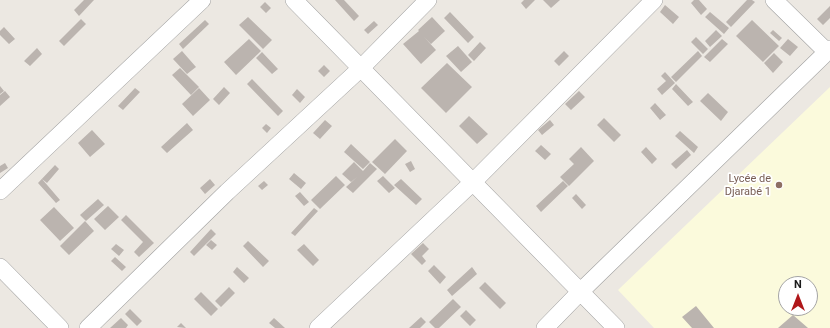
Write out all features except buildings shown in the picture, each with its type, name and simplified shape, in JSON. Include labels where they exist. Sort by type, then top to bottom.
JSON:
[{"type":"street","points":[[0,191],[202,0]]},
{"type":"street","points":[[294,0],[616,328]]},
{"type":"street","points":[[88,328],[227,192],[361,68],[428,0]]},
{"type":"street","points":[[318,328],[473,182],[654,0]]},
{"type":"street","points":[[545,328],[581,291],[829,51],[774,0]]},
{"type":"street","points":[[0,267],[60,328]]},
{"type":"shaded area","name":"Lycée de Djarabé 1","points":[[830,87],[830,328],[654,328],[618,290]]},
{"type":"place","name":"Lycée de Djarabé 1","points":[[779,185]]}]
